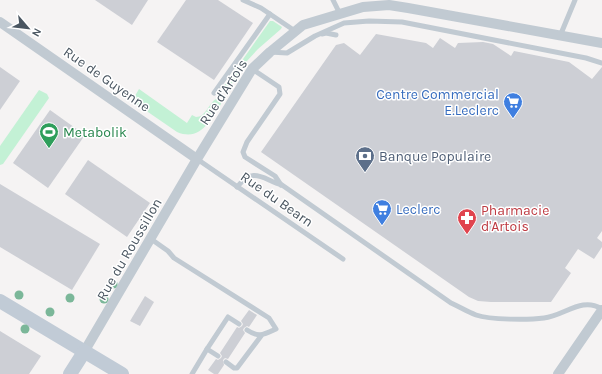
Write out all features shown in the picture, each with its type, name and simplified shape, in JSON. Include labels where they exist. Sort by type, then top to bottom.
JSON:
[{"type":"street","name":"Rue d'Artois","points":[[197,159],[252,69],[270,52],[302,25],[363,7],[389,5],[602,43]]},
{"type":"street","name":"Rue de Guyenne","points":[[0,22],[197,159]]},
{"type":"street","name":"Rue du Roussillon","points":[[84,352],[197,159]]},
{"type":"street","points":[[0,301],[122,374]]},
{"type":"street","points":[[558,374],[602,309]]},
{"type":"street","points":[[70,374],[84,352]]},
{"type":"lane","points":[[243,0],[261,8],[295,31]]},
{"type":"lane","points":[[333,0],[340,14]]},
{"type":"lane","points":[[560,36],[575,0]]},
{"type":"lane","points":[[214,93],[270,14]]},
{"type":"lane","points":[[270,52],[287,53],[315,36],[344,23],[369,21],[402,22],[586,58],[602,63]]},
{"type":"lane","points":[[315,36],[326,33],[336,35]]},
{"type":"lane","points":[[252,69],[279,87],[280,94],[247,142],[243,152],[245,157],[275,176],[282,185],[451,302],[477,315],[492,318],[545,318],[578,306],[591,304],[602,309]]},
{"type":"lane","name":"Rue du Bearn","points":[[197,159],[343,259]]},
{"type":"lane","points":[[236,186],[244,178],[253,175],[261,176],[270,182],[282,185]]},
{"type":"lane","points":[[151,239],[168,250],[174,258],[269,318],[276,329],[261,336],[237,368],[234,368],[226,362]]},
{"type":"lane","points":[[192,374],[228,317],[239,324]]},
{"type":"lane","points":[[247,330],[253,334],[261,336]]},
{"type":"lane","points":[[207,349],[218,356]]},
{"type":"green space","points":[[270,21],[273,21],[282,27],[281,29],[258,49],[246,62],[226,92],[223,90],[224,86]]},
{"type":"green space","points":[[139,89],[187,123],[192,115],[196,117],[205,113],[216,99],[221,101],[221,104],[204,128],[199,132],[185,134],[177,132],[132,101]]},
{"type":"green space","points":[[39,90],[47,94],[49,98],[3,164],[0,165],[0,146]]},
{"type":"building","points":[[95,0],[148,0],[132,25]]},
{"type":"building","points":[[186,0],[218,0],[253,23],[214,80],[157,42]]},
{"type":"building","points":[[376,34],[426,43],[433,48],[440,38],[455,48],[458,43],[483,42],[493,44],[511,56],[514,51],[569,62],[592,79],[602,67],[602,231],[597,238],[602,242],[602,247],[594,259],[578,249],[565,268],[571,273],[551,302],[491,302],[478,301],[469,297],[261,152],[336,45],[344,43],[360,55]]},
{"type":"building","points":[[0,67],[20,81],[0,110]]},
{"type":"building","name":"Metabolik","points":[[50,110],[85,135],[48,188],[13,163]]},
{"type":"building","points":[[88,160],[150,203],[127,237],[65,194]]},
{"type":"building","points":[[0,184],[100,244],[72,290],[0,247]]},
{"type":"building","points":[[145,296],[154,302],[140,326],[130,321]]},
{"type":"building","points":[[249,310],[257,315],[249,327],[247,326],[244,328],[243,330],[245,333],[228,359],[225,358],[223,360],[224,365],[218,374],[214,374],[208,370],[216,359],[218,360],[221,358],[222,356],[220,353],[237,327],[239,328],[242,326],[243,324],[241,321]]},
{"type":"building","points":[[0,331],[41,356],[29,374],[0,374]]},
{"type":"place","name":"Centre Commercial E.Leclerc","points":[[513,119]]},
{"type":"place","name":"Metabolik","points":[[49,149]]},
{"type":"place","name":"Banque Populaire","points":[[365,173]]},
{"type":"place","name":"Leclerc","points":[[382,226]]},
{"type":"place","name":"Pharmacie d'Artois","points":[[467,235]]}]
